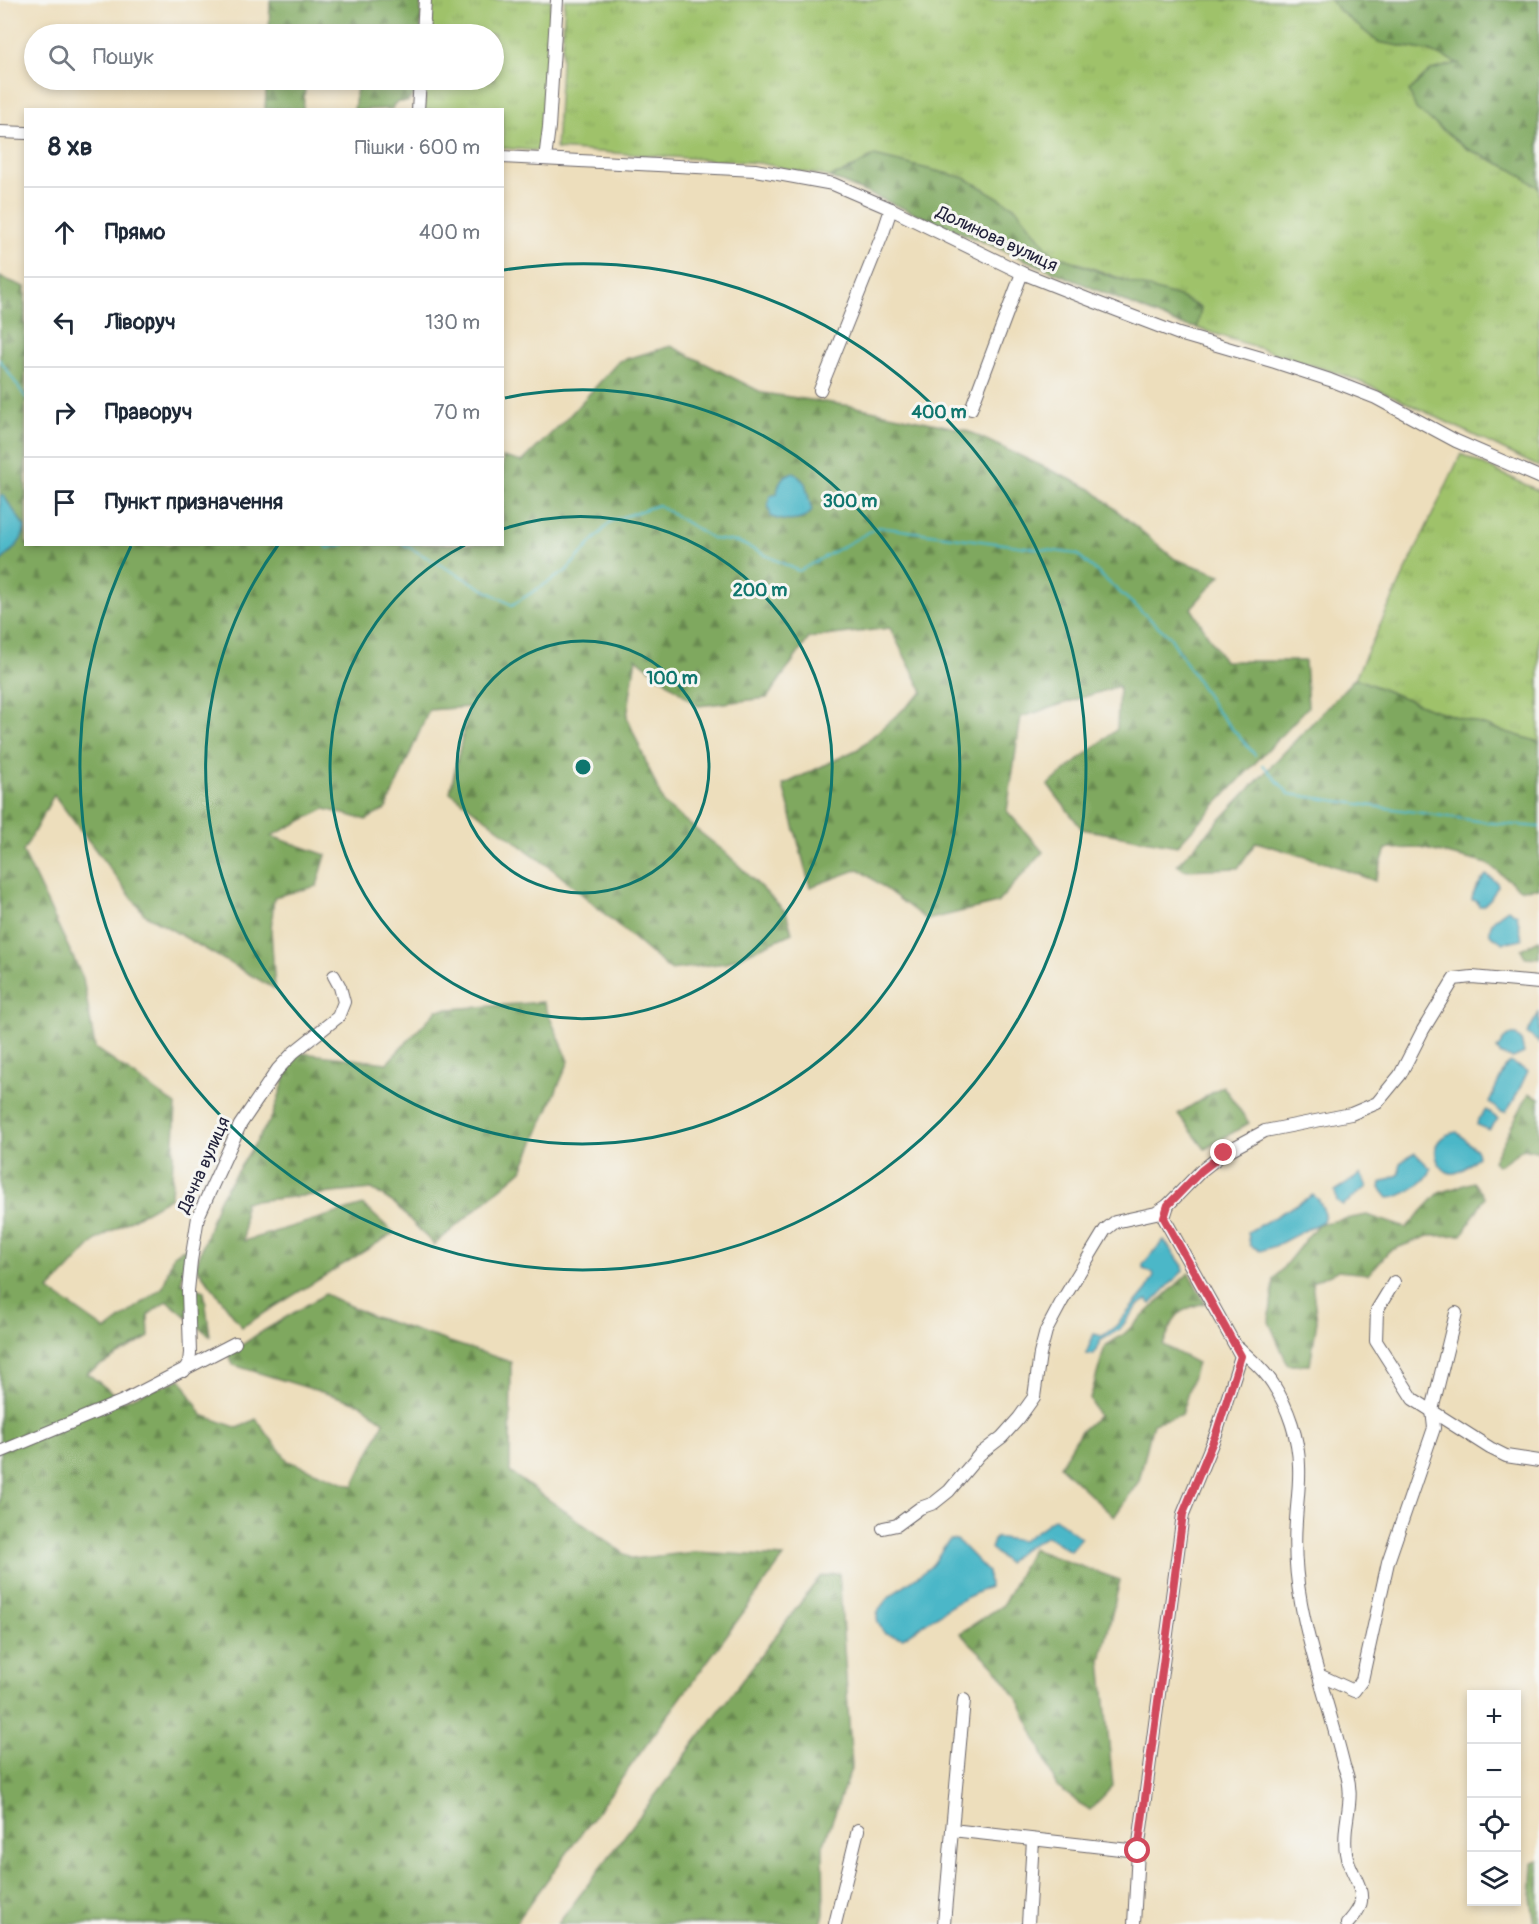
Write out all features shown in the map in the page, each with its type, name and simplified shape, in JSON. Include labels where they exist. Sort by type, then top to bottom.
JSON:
[{"type":"street","points":[[424,24],[425,0]]},
{"type":"street","points":[[545,159],[557,0]]},
{"type":"street","points":[[418,108],[419,90]]},
{"type":"street","points":[[0,132],[24,133]]},
{"type":"street","name":"Долинова вулиця","points":[[504,157],[755,170],[833,184],[891,208],[1022,273],[1179,334],[1330,380],[1376,399],[1456,441],[1539,477]]},
{"type":"street","points":[[820,390],[891,208]]},
{"type":"street","points":[[971,409],[1022,273]]},
{"type":"street","name":"Дачна вулиця","points":[[184,1371],[189,1362],[190,1353],[188,1291],[198,1217],[240,1125],[278,1069],[294,1052],[339,1017],[344,1002],[334,976]]},
{"type":"street","points":[[884,1528],[897,1525],[920,1508],[934,1503],[949,1491],[980,1454],[1002,1437],[1019,1418],[1034,1397],[1046,1331],[1106,1230],[1115,1222],[1156,1213],[1168,1205],[1201,1171],[1224,1153],[1264,1131],[1351,1114],[1377,1103],[1400,1075],[1423,1030],[1454,979],[1472,976],[1539,983]]},
{"type":"street","points":[[1134,1924],[1138,1851],[1183,1514],[1216,1434],[1241,1356],[1164,1218],[1168,1205]]},
{"type":"street","points":[[1394,1282],[1377,1310],[1376,1341],[1413,1399],[1506,1456],[1539,1461]]},
{"type":"street","points":[[1319,1675],[1354,1690],[1362,1680],[1388,1562],[1434,1428],[1432,1410],[1456,1313]]},
{"type":"street","points":[[0,1452],[123,1401],[235,1343]]},
{"type":"street","points":[[1236,1345],[1259,1366],[1273,1384],[1298,1445],[1299,1485],[1295,1522],[1297,1574],[1301,1603],[1349,1779],[1351,1795],[1345,1839],[1346,1855],[1361,1893],[1358,1910],[1347,1924]]},
{"type":"street","points":[[944,1924],[964,1700]]},
{"type":"street","points":[[836,1924],[858,1830]]},
{"type":"street","points":[[952,1830],[1138,1851]]},
{"type":"street","points":[[1028,1924],[1033,1840]]},
{"type":"green space","points":[[270,0],[421,0],[421,24],[269,24]]},
{"type":"green space","points":[[430,0],[551,0],[549,65],[540,151],[504,148],[504,108],[424,108],[426,90],[504,90],[504,24],[431,24]]},
{"type":"green space","points":[[565,0],[1330,0],[1378,42],[1429,51],[1459,63],[1466,148],[1513,170],[1539,188],[1539,467],[1395,397],[1346,376],[1197,328],[1201,308],[1051,253],[1016,208],[965,178],[874,156],[845,172],[829,177],[759,163],[556,149]]},
{"type":"green space","points":[[1330,0],[1539,0],[1539,188],[1513,170],[1466,148],[1416,109],[1409,91],[1431,70],[1458,63],[1429,51],[1378,42]]},
{"type":"green space","points":[[266,90],[305,90],[303,108],[265,108]]},
{"type":"green space","points":[[357,90],[415,90],[414,95],[407,102],[398,102],[392,108],[354,108]]},
{"type":"green space","points":[[874,156],[965,178],[1016,208],[1051,253],[1110,276],[1182,298],[1201,308],[1197,328],[1180,325],[829,177],[845,172]]},
{"type":"green space","points":[[0,277],[24,287],[24,546],[504,546],[504,457],[522,462],[570,415],[619,361],[671,346],[763,393],[852,406],[965,430],[1091,489],[1175,559],[1221,575],[1191,608],[1224,661],[1305,661],[1308,707],[1177,846],[1082,829],[1048,785],[1117,729],[1119,686],[1021,717],[1007,811],[1043,852],[997,903],[927,920],[859,869],[810,887],[783,785],[858,749],[923,692],[890,628],[809,638],[767,698],[698,706],[636,658],[627,717],[664,804],[725,852],[786,912],[792,933],[726,963],[670,970],[556,872],[450,792],[469,707],[429,710],[386,809],[366,820],[325,809],[271,836],[326,855],[317,886],[274,897],[271,930],[275,989],[144,914],[54,795],[23,852],[83,978],[95,1048],[176,1105],[171,1197],[96,1240],[49,1290],[106,1330],[163,1287],[173,1255],[188,1247],[181,1283],[204,1291],[210,1336],[167,1301],[148,1315],[149,1337],[87,1373],[123,1401],[181,1379],[202,1415],[238,1428],[256,1419],[288,1461],[353,1486],[384,1422],[361,1404],[233,1365],[229,1354],[325,1294],[371,1316],[511,1362],[510,1472],[632,1559],[695,1552],[784,1557],[515,1924],[0,1924]]},
{"type":"green space","points":[[1461,454],[1539,491],[1539,742],[1431,709],[1355,678]]},
{"type":"green space","points":[[1355,678],[1431,709],[1539,742],[1539,888],[1520,889],[1488,864],[1421,848],[1386,849],[1375,881],[1329,864],[1256,842],[1238,868],[1184,870],[1177,865]]},
{"type":"green space","points":[[1539,940],[1539,958],[1525,957],[1521,949]]},
{"type":"green space","points":[[543,1002],[569,1061],[522,1170],[434,1245],[395,1204],[372,1189],[244,1202],[244,1241],[363,1205],[394,1233],[242,1327],[196,1266],[218,1201],[272,1117],[294,1052],[387,1063],[437,1010]]},
{"type":"green space","points":[[1223,1086],[1249,1123],[1205,1149],[1178,1114]]},
{"type":"green space","points":[[1529,1093],[1539,1098],[1539,1152],[1524,1148],[1498,1166],[1493,1161]]},
{"type":"green space","points":[[1473,1182],[1485,1197],[1462,1235],[1428,1236],[1389,1251],[1369,1274],[1337,1271],[1312,1282],[1317,1321],[1310,1365],[1288,1365],[1269,1322],[1274,1279],[1318,1224],[1367,1215],[1406,1228],[1439,1193]]},
{"type":"green space","points":[[1189,1273],[1205,1303],[1187,1309],[1176,1316],[1163,1345],[1197,1363],[1181,1415],[1153,1423],[1139,1481],[1114,1517],[1060,1466],[1080,1432],[1098,1416],[1090,1399],[1105,1346],[1124,1334]]},
{"type":"green space","points":[[1032,1549],[1120,1580],[1101,1660],[1113,1786],[1090,1810],[1057,1787],[1021,1704],[994,1666],[960,1633],[1003,1605]]},
{"type":"green space","points":[[839,1573],[852,1766],[823,1846],[824,1914],[821,1924],[558,1924],[820,1577]]},
{"type":"green space","points":[[1539,1860],[1539,1924],[1535,1924],[1531,1898],[1533,1862]]},
{"type":"water","points":[[794,472],[805,483],[812,511],[803,518],[793,521],[771,517],[768,505],[770,496],[777,494],[783,477]]},
{"type":"water","points":[[3,495],[24,526],[24,532],[19,542],[0,562],[0,496]]},
{"type":"water","points":[[1486,875],[1497,882],[1498,886],[1491,898],[1483,906],[1479,906],[1477,901],[1472,900],[1472,897]]},
{"type":"water","points":[[1508,909],[1517,915],[1522,939],[1503,943],[1490,934],[1490,930],[1495,919]]},
{"type":"water","points":[[1539,1013],[1539,1043],[1527,1033]]},
{"type":"water","points":[[1516,1035],[1521,1040],[1524,1053],[1513,1058],[1501,1055],[1497,1049],[1504,1039]]},
{"type":"water","points":[[1510,1062],[1528,1071],[1513,1102],[1506,1112],[1500,1112],[1489,1102]]},
{"type":"water","points":[[1486,1110],[1498,1119],[1489,1130],[1477,1125],[1478,1119]]},
{"type":"water","points":[[1457,1132],[1477,1151],[1478,1156],[1461,1171],[1454,1173],[1443,1169],[1436,1156],[1436,1148],[1439,1141],[1446,1135]]},
{"type":"water","points":[[1415,1153],[1431,1169],[1429,1174],[1413,1188],[1388,1198],[1380,1188],[1381,1183],[1400,1174],[1400,1163]]},
{"type":"water","points":[[1361,1174],[1367,1187],[1343,1205],[1337,1201],[1335,1191]]},
{"type":"water","points":[[1313,1195],[1319,1200],[1325,1214],[1323,1221],[1275,1246],[1260,1251],[1250,1245],[1248,1232]]},
{"type":"water","points":[[1164,1240],[1183,1266],[1183,1271],[1151,1304],[1147,1300],[1138,1305],[1120,1329],[1100,1341],[1094,1355],[1086,1354],[1094,1334],[1102,1336],[1116,1326],[1147,1289],[1154,1276],[1153,1273],[1143,1269],[1143,1264]]},
{"type":"water","points":[[1055,1518],[1081,1538],[1070,1551],[1047,1536],[1021,1550],[1007,1563],[991,1549],[995,1537],[1022,1541]]},
{"type":"water","points":[[950,1540],[957,1540],[988,1572],[989,1587],[959,1601],[903,1638],[885,1634],[877,1617],[879,1610],[899,1589],[931,1566]]},
{"type":"waterway","points":[[0,360],[24,395]]},
{"type":"waterway","points":[[407,546],[512,605],[566,571],[611,521],[658,505],[713,539],[738,542],[799,571],[878,527],[1077,554],[1170,637],[1216,710],[1255,755]]},
{"type":"waterway","points":[[326,546],[328,548],[336,546]]},
{"type":"waterway","points":[[1263,765],[1289,794],[1492,823],[1539,827]]},
{"type":"route","points":[[1138,1851],[1183,1514],[1216,1434],[1241,1356],[1164,1218],[1168,1205],[1201,1171],[1224,1153]]}]
